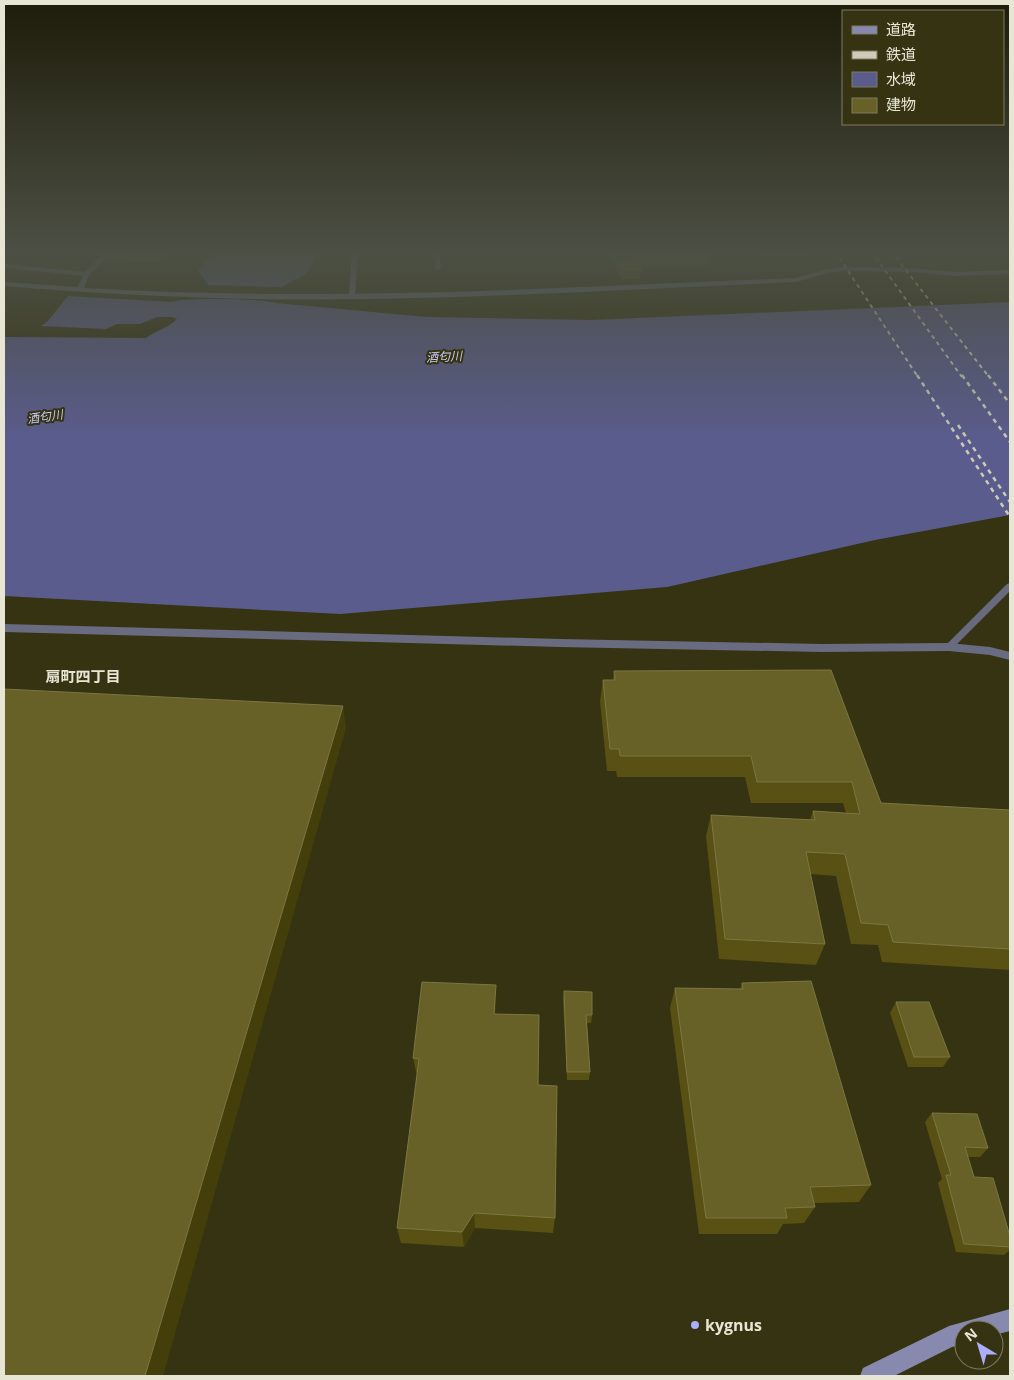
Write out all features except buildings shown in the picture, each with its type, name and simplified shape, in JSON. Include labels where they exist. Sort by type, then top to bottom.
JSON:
[{"type":"main road","points":[[871,1376],[954,1335]]},
{"type":"street","points":[[4,628],[569,643],[822,648],[949,647],[990,651],[1010,656]]},
{"type":"lane","points":[[949,647],[1010,586]]},
{"type":"water","name":"酒匂川","points":[[52,315],[409,315],[592,320],[699,315],[1010,315],[1010,515],[875,540],[667,587],[340,614],[4,596],[4,337],[146,338],[177,319],[157,317],[140,324],[117,324],[106,329],[41,326]]},
{"type":"railway","points":[[877,315],[918,377]]},
{"type":"railway","points":[[918,315],[962,377]]},
{"type":"railway","points":[[941,315],[989,377]]},
{"type":"railway","points":[[917,375],[1010,517]]},
{"type":"railway","points":[[962,375],[1010,442]]},
{"type":"railway","points":[[988,375],[1010,404]]},
{"type":"railway","points":[[958,425],[1010,502]]},
{"type":"place","name":"kygnus","points":[[695,1325]]},
{"type":"district","name":"扇町四丁目","points":[[83,677]]}]
